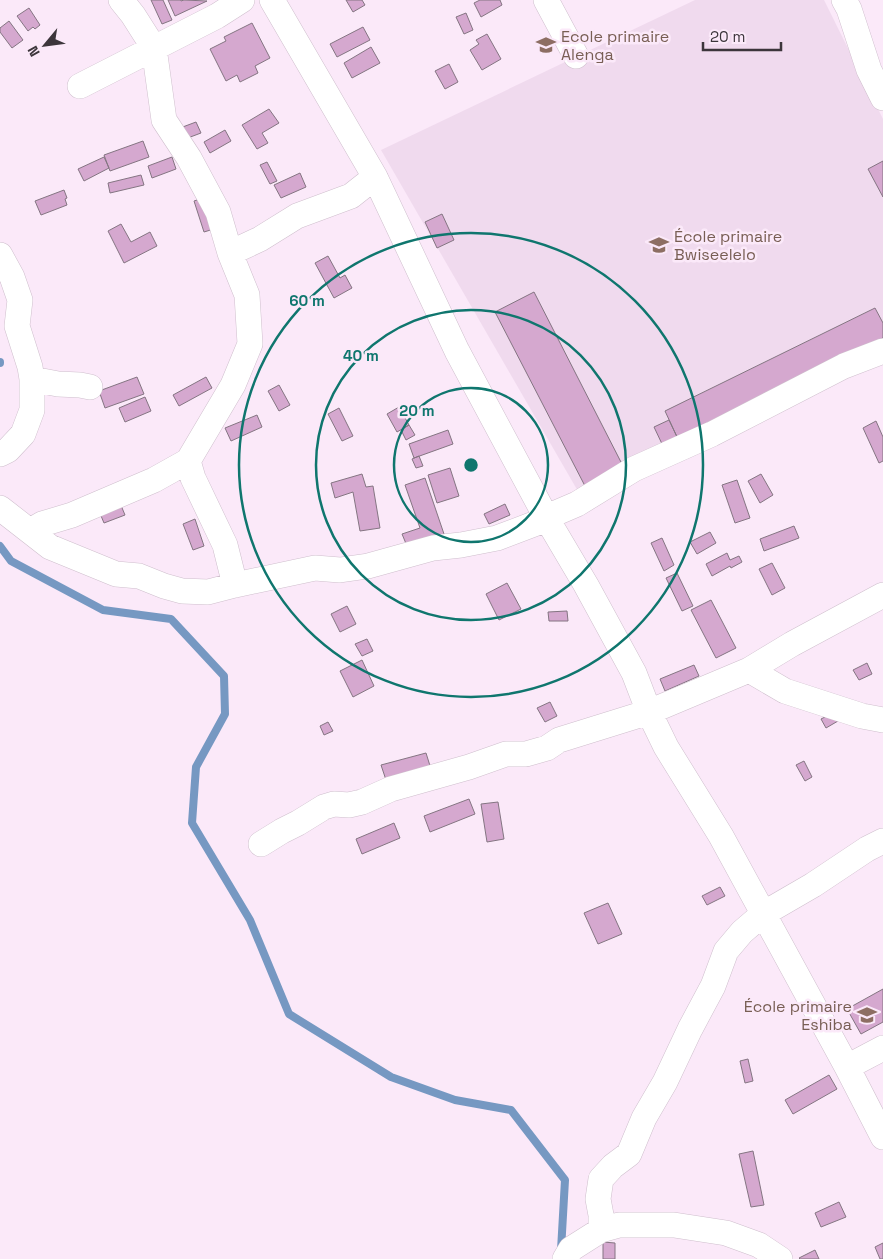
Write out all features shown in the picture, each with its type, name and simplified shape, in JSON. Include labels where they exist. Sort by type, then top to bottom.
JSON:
[{"type":"street","points":[[30,532],[42,524],[72,515],[154,480],[188,461],[233,385],[250,344],[247,295],[230,253],[218,212],[189,158],[164,120],[154,48],[121,0]]},
{"type":"street","points":[[80,86],[217,16],[242,0]]},
{"type":"street","points":[[272,0],[375,177],[457,351],[546,519],[586,585],[630,665],[666,747],[721,836],[762,914],[847,1066],[883,1137]]},
{"type":"street","points":[[546,0],[576,56]]},
{"type":"street","points":[[844,0],[870,70],[883,98]]},
{"type":"street","points":[[230,253],[260,239],[297,216],[351,196],[375,177]]},
{"type":"street","points":[[0,255],[12,277],[20,300],[18,326],[32,379],[32,410],[23,434],[8,450],[0,454]]},
{"type":"street","points":[[0,508],[50,547],[116,574],[139,576],[182,591],[208,592],[315,568],[340,570],[368,566],[433,548],[497,538],[546,519],[577,504],[634,470],[712,434],[844,366],[883,351]]},
{"type":"street","points":[[32,379],[90,387]]},
{"type":"street","points":[[188,461],[193,478],[225,545],[234,585]]},
{"type":"street","points":[[261,844],[324,807],[334,804],[349,806],[391,788],[506,754],[526,754],[547,748],[559,740],[649,712],[749,670],[792,644],[883,595]]},
{"type":"street","points":[[749,670],[786,691],[862,716],[883,720]]},
{"type":"street","points":[[601,1230],[598,1199],[601,1180],[612,1166],[629,1154],[644,1118],[665,1082],[713,986],[726,951],[742,932],[762,914],[813,885],[883,841]]},
{"type":"street","points":[[847,1066],[883,1048]]},
{"type":"street","points":[[565,1259],[571,1249],[601,1230],[619,1226],[674,1224],[726,1233],[759,1245],[780,1259]]},
{"type":"shaded area","name":"École primaire Bwiseelelo","points":[[695,0],[824,0],[883,119],[883,340],[579,493],[381,150]]},
{"type":"building","points":[[151,0],[163,0],[172,20],[162,24]]},
{"type":"building","points":[[168,0],[181,1],[207,1],[175,16]]},
{"type":"building","points":[[346,0],[362,0],[365,5],[353,12]]},
{"type":"building","points":[[480,0],[500,0],[502,5],[481,17],[474,3]]},
{"type":"building","points":[[29,8],[40,25],[28,31],[17,16]]},
{"type":"building","points":[[466,13],[473,30],[464,34],[456,17]]},
{"type":"building","points":[[9,21],[23,40],[12,48],[0,32],[0,28]]},
{"type":"building","points":[[252,23],[270,58],[255,66],[258,73],[240,82],[237,75],[226,81],[210,49],[226,41],[224,37]]},
{"type":"building","points":[[363,27],[370,40],[337,57],[330,44]]},
{"type":"building","points":[[487,34],[501,59],[482,70],[470,50],[479,44],[476,40]]},
{"type":"building","points":[[371,47],[380,63],[352,78],[344,63]]},
{"type":"building","points":[[449,64],[458,82],[445,89],[435,71]]},
{"type":"building","points":[[269,109],[279,123],[262,133],[268,143],[257,149],[242,125]]},
{"type":"building","points":[[196,122],[201,133],[185,139],[180,128]]},
{"type":"building","points":[[225,130],[231,141],[210,153],[204,142]]},
{"type":"building","points":[[143,141],[149,157],[110,171],[104,155]]},
{"type":"building","points":[[104,157],[109,168],[84,181],[78,169]]},
{"type":"building","points":[[172,157],[176,169],[152,178],[148,166]]},
{"type":"building","points":[[883,161],[883,197],[868,169]]},
{"type":"building","points":[[267,162],[277,181],[270,184],[260,165]]},
{"type":"building","points":[[300,173],[306,187],[281,198],[274,185]]},
{"type":"building","points":[[141,175],[144,185],[110,193],[108,183]]},
{"type":"building","points":[[64,190],[67,205],[41,215],[35,201]]},
{"type":"building","points":[[206,197],[217,228],[204,232],[194,201]]},
{"type":"building","points":[[442,214],[454,240],[437,248],[425,222]]},
{"type":"building","points":[[121,224],[131,242],[150,232],[157,246],[124,263],[108,231]]},
{"type":"building","points":[[328,256],[340,278],[345,275],[352,288],[334,298],[315,263]]},
{"type":"building","points":[[534,292],[623,466],[585,486],[495,312]]},
{"type":"building","points":[[875,308],[883,323],[883,338],[678,439],[665,411]]},
{"type":"building","points":[[137,377],[144,394],[105,408],[99,391]]},
{"type":"building","points":[[206,377],[212,388],[179,406],[173,395]]},
{"type":"building","points":[[279,385],[290,405],[279,411],[268,391]]},
{"type":"building","points":[[145,397],[151,411],[125,422],[119,408]]},
{"type":"building","points":[[399,407],[409,425],[397,432],[387,414]]},
{"type":"building","points":[[339,408],[353,436],[342,441],[328,414]]},
{"type":"building","points":[[257,415],[262,427],[231,441],[225,428]]},
{"type":"building","points":[[669,420],[678,439],[663,446],[654,427]]},
{"type":"building","points":[[876,421],[883,437],[883,461],[879,463],[863,428]]},
{"type":"building","points":[[409,425],[415,435],[406,440],[401,430]]},
{"type":"building","points":[[448,430],[453,444],[414,458],[409,444]]},
{"type":"building","points":[[419,456],[423,466],[416,468],[412,459]]},
{"type":"building","points":[[450,468],[459,496],[437,503],[428,475]]},
{"type":"building","points":[[362,474],[366,487],[373,486],[380,528],[360,531],[353,492],[335,498],[331,483]]},
{"type":"building","points":[[761,474],[773,495],[760,503],[748,481]]},
{"type":"building","points":[[425,478],[444,534],[407,546],[402,534],[420,528],[405,485]]},
{"type":"building","points":[[737,480],[750,518],[735,523],[722,485]]},
{"type":"building","points":[[120,503],[125,515],[104,523],[99,511]]},
{"type":"building","points":[[505,504],[510,515],[489,524],[484,514]]},
{"type":"building","points":[[195,519],[204,546],[193,550],[183,524]]},
{"type":"building","points":[[794,526],[799,538],[764,551],[760,539]]},
{"type":"building","points":[[710,532],[716,543],[697,554],[690,542]]},
{"type":"building","points":[[662,538],[674,565],[664,571],[651,543]]},
{"type":"building","points":[[727,553],[730,560],[739,556],[742,562],[712,576],[706,564]]},
{"type":"building","points":[[772,563],[785,588],[772,595],[759,569]]},
{"type":"building","points":[[677,573],[693,606],[682,611],[666,578]]},
{"type":"building","points":[[507,583],[521,609],[499,620],[486,594]]},
{"type":"building","points":[[711,600],[736,648],[716,658],[691,610]]},
{"type":"building","points":[[347,606],[356,624],[340,632],[331,614]]},
{"type":"building","points":[[567,611],[568,621],[549,621],[548,612]]},
{"type":"building","points":[[367,639],[373,651],[362,656],[355,644]]},
{"type":"building","points":[[362,660],[374,686],[353,697],[340,671]]},
{"type":"building","points":[[867,663],[872,674],[859,680],[853,670]]},
{"type":"building","points":[[694,665],[699,676],[665,691],[660,679]]},
{"type":"building","points":[[550,702],[557,716],[545,722],[537,708]]},
{"type":"building","points":[[833,713],[838,721],[826,728],[821,719]]},
{"type":"building","points":[[328,722],[333,731],[324,735],[320,726]]},
{"type":"building","points":[[426,753],[431,769],[387,783],[381,765]]},
{"type":"building","points":[[804,761],[812,777],[805,781],[796,765]]},
{"type":"building","points":[[469,799],[475,814],[430,832],[424,816]]},
{"type":"building","points":[[498,802],[504,839],[487,842],[481,804]]},
{"type":"building","points":[[394,823],[400,838],[362,854],[356,839]]},
{"type":"building","points":[[720,887],[725,896],[707,905],[702,896]]},
{"type":"building","points":[[608,903],[622,934],[598,944],[584,913]]},
{"type":"building","name":"École primaire Eshiba","points":[[883,989],[883,1022],[861,1034],[847,1009]]},
{"type":"building","points":[[748,1059],[753,1081],[745,1083],[740,1061]]},
{"type":"building","points":[[829,1075],[837,1089],[793,1114],[785,1100]]},
{"type":"building","points":[[753,1151],[764,1205],[751,1207],[739,1154]]},
{"type":"building","points":[[839,1202],[846,1217],[821,1227],[815,1213]]},
{"type":"building","points":[[603,1242],[615,1243],[615,1259],[603,1259]]},
{"type":"building","points":[[883,1243],[883,1259],[880,1259],[875,1247]]},
{"type":"building","points":[[815,1250],[819,1259],[799,1258]]},
{"type":"waterway","points":[[0,546],[11,561],[103,610],[171,619],[224,676],[225,714],[196,767],[192,823],[250,920],[289,1014],[391,1077],[455,1100],[511,1110],[565,1180],[561,1250]]},
{"type":"place","name":"Ecole primaire Alenga","points":[[546,45]]},
{"type":"place","name":"École primaire Bwiseelelo","points":[[659,245]]},
{"type":"place","name":"École primaire Eshiba","points":[[867,1015]]}]
